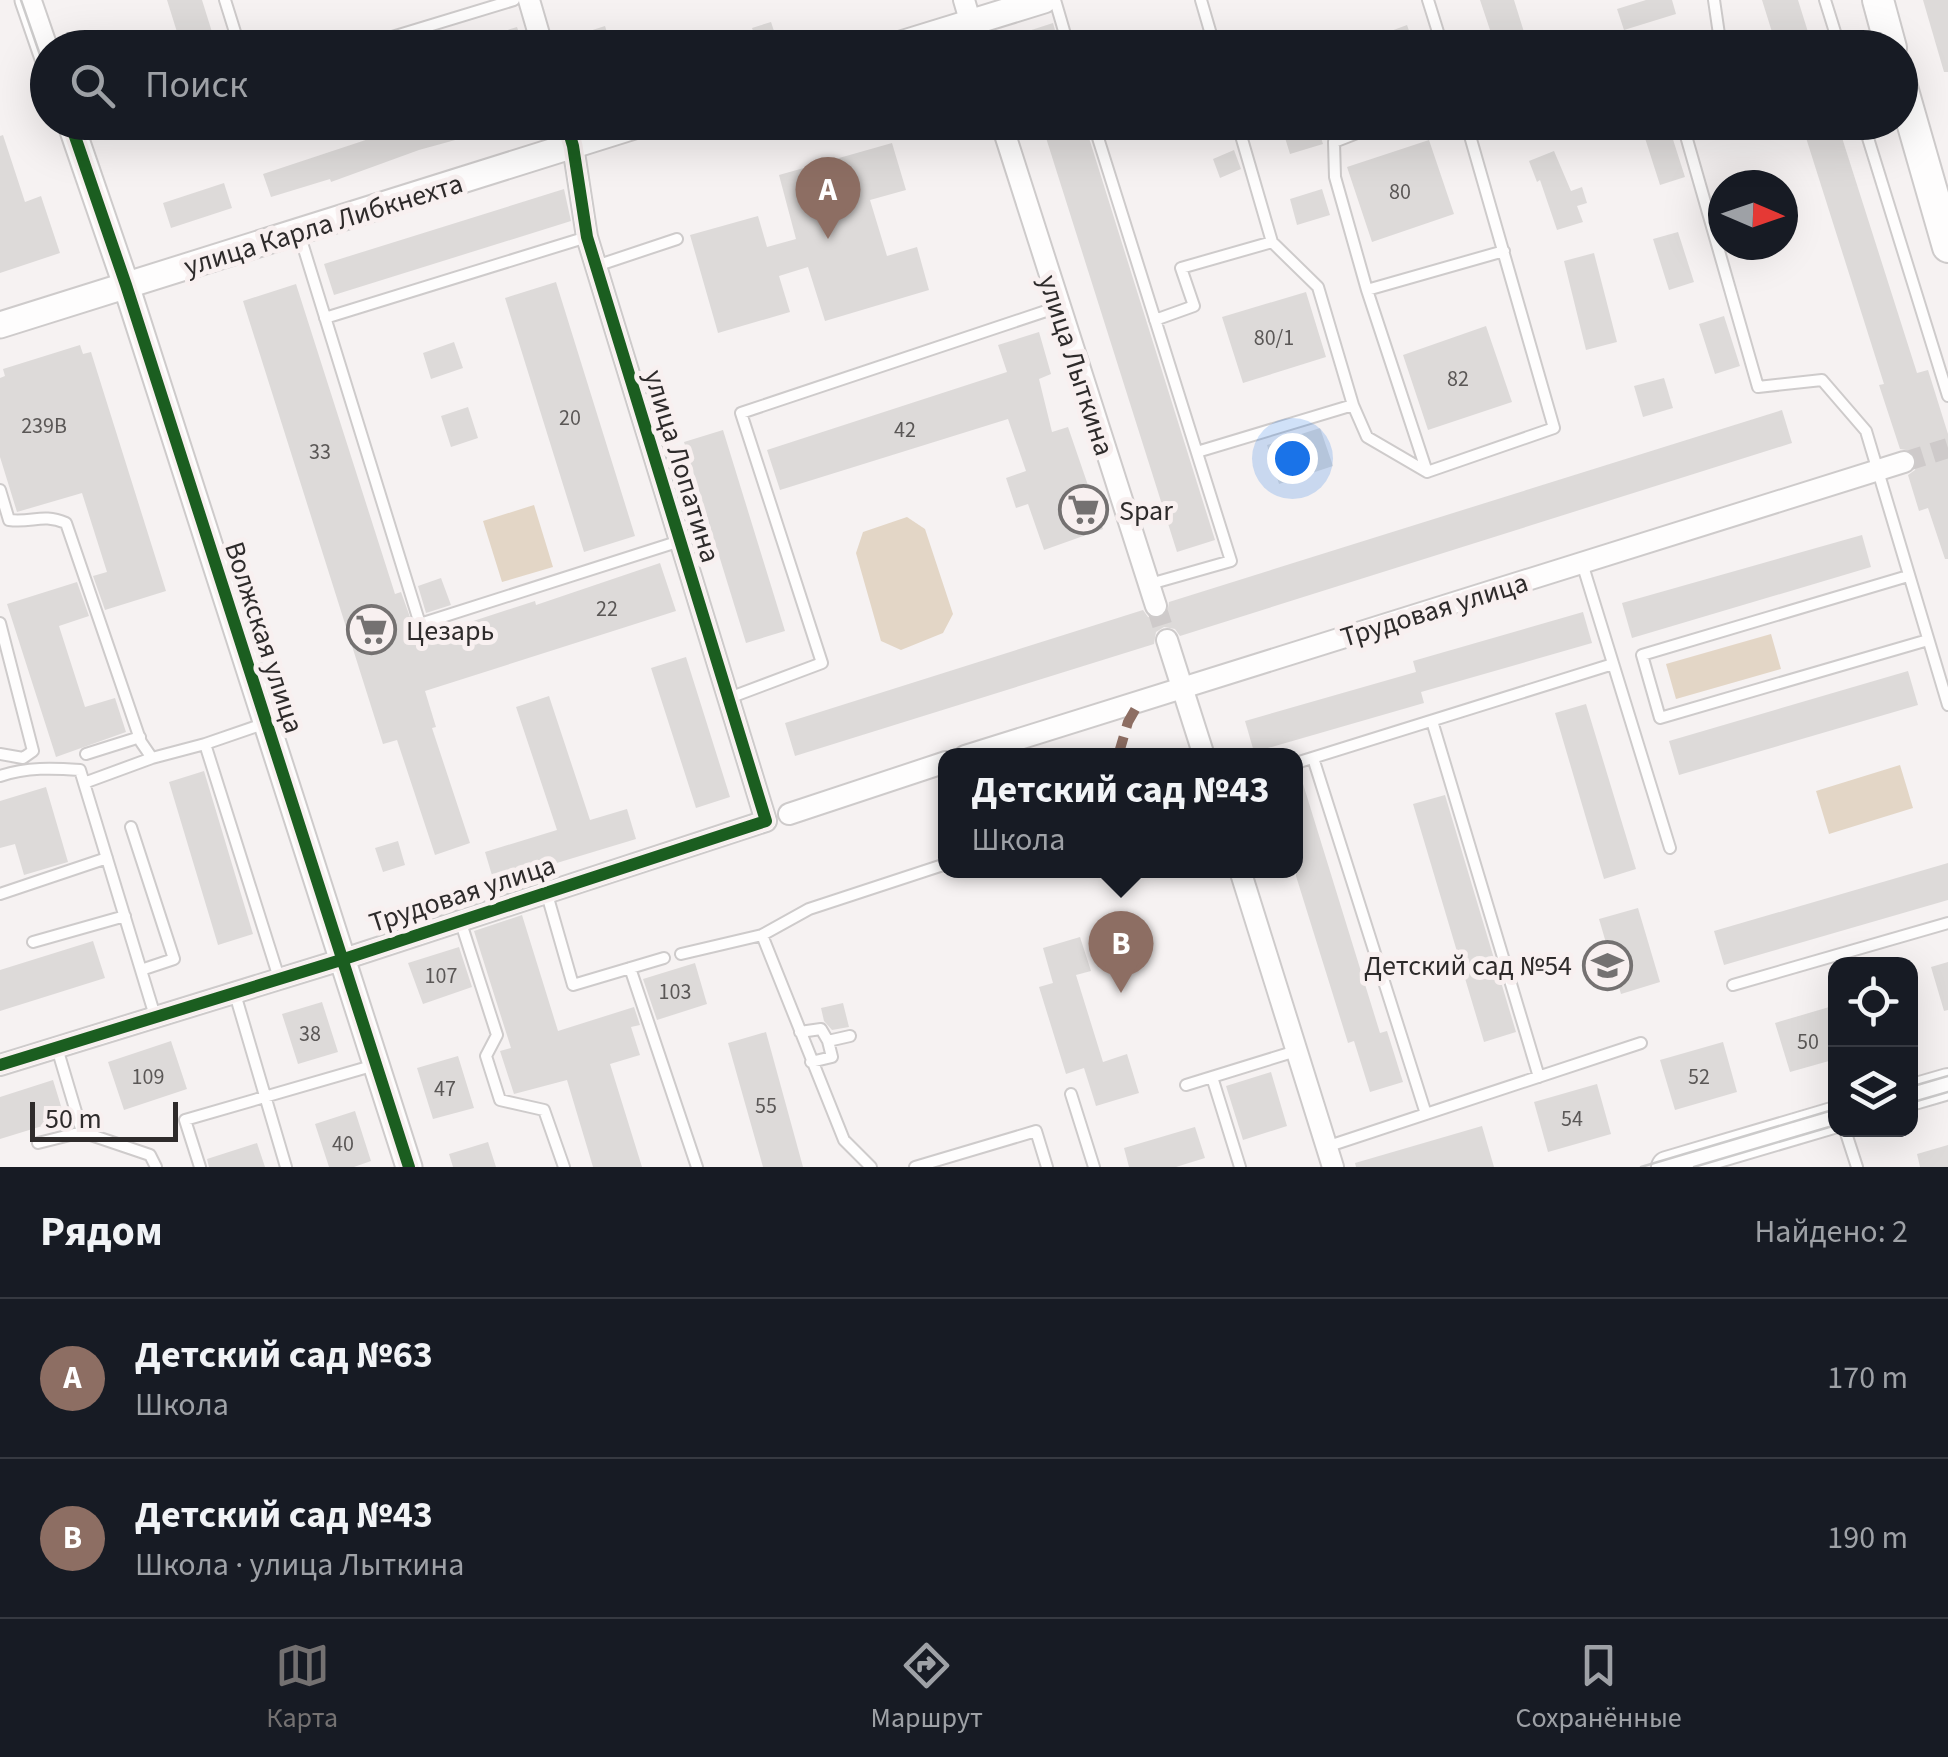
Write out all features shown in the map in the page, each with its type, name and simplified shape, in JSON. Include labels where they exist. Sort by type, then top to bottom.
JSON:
[{"type":"main road","points":[[1878,0],[1886,30]]},
{"type":"main road","points":[[1917,140],[1948,247]]},
{"type":"main road","points":[[1918,1093],[1948,1084]]},
{"type":"main road","points":[[1667,1167],[1828,1119]]},
{"type":"street","points":[[28,0],[38,30]]},
{"type":"street","points":[[529,0],[538,30]]},
{"type":"street","points":[[926,30],[967,11],[1044,0]]},
{"type":"street","name":"Волжская улица","points":[[76,140],[410,1167]]},
{"type":"street","name":"улица Карла Либкнехта","points":[[0,324],[299,232],[552,140]]},
{"type":"street","name":"улица Лопатина","points":[[570,140],[587,238],[766,821]]},
{"type":"street","name":"улица Лыткина","points":[[1007,140],[1156,606]]},
{"type":"street","name":"Трудовая улица","points":[[991,748],[1904,462]]},
{"type":"street","points":[[1167,640],[1201,748]]},
{"type":"street","points":[[790,814],[938,769]]},
{"type":"street","name":"Трудовая улица","points":[[0,1064],[341,960],[766,821]]},
{"type":"street","points":[[1242,878],[1330,1157]]},
{"type":"lane","points":[[225,0],[234,30]]},
{"type":"lane","points":[[415,30],[514,0]]},
{"type":"lane","points":[[1054,0],[1064,30]]},
{"type":"lane","points":[[1201,0],[1210,30]]},
{"type":"lane","points":[[1428,0],[1437,30]]},
{"type":"lane","points":[[1714,0],[1719,30]]},
{"type":"lane","points":[[1825,0],[1834,30]]},
{"type":"lane","points":[[1099,140],[1231,560],[1149,584]]},
{"type":"lane","points":[[1242,140],[1272,242],[1318,287],[1353,405],[1367,437],[1427,472],[1554,428],[1471,140]]},
{"type":"lane","points":[[1339,140],[1334,142],[1335,177],[1367,290],[1427,472]]},
{"type":"lane","points":[[1687,140],[1758,387],[1822,380],[1866,432],[1948,706]]},
{"type":"lane","points":[[1869,140],[1948,396]]},
{"type":"lane","points":[[299,232],[420,624],[680,541]]},
{"type":"lane","points":[[325,318],[587,238]]},
{"type":"lane","points":[[596,266],[677,239]]},
{"type":"lane","points":[[1155,320],[1194,306],[1182,268],[1272,242]]},
{"type":"lane","points":[[1367,290],[1504,251]]},
{"type":"lane","points":[[729,698],[822,663],[741,413],[1058,307]]},
{"type":"lane","points":[[1197,452],[1353,405]]},
{"type":"lane","points":[[0,490],[9,520],[23,522],[49,516],[66,524],[140,737],[152,758]]},
{"type":"lane","points":[[1582,562],[1670,848]]},
{"type":"lane","points":[[1908,576],[1642,655],[1660,718],[1928,640]]},
{"type":"lane","points":[[0,623],[33,752],[22,758],[0,754]]},
{"type":"lane","points":[[1303,762],[1613,664]]},
{"type":"lane","points":[[1432,720],[1538,1077]]},
{"type":"lane","points":[[84,782],[266,723]]},
{"type":"lane","points":[[86,754],[140,737]]},
{"type":"lane","points":[[205,744],[280,979]]},
{"type":"lane","points":[[1313,758],[1426,1114]]},
{"type":"lane","points":[[0,776],[17,770],[80,770],[155,1017]]},
{"type":"lane","points":[[132,827],[174,959],[141,970]]},
{"type":"lane","points":[[0,894],[107,858]]},
{"type":"lane","points":[[680,954],[762,936],[809,909],[938,867]]},
{"type":"lane","points":[[546,891],[574,985],[664,958]]},
{"type":"lane","points":[[33,942],[125,916]]},
{"type":"lane","points":[[459,919],[497,1035],[486,1056],[500,1100],[544,1110],[564,1167]]},
{"type":"lane","points":[[1732,985],[1948,923]]},
{"type":"lane","points":[[762,936],[844,1140],[871,1167]]},
{"type":"lane","points":[[630,968],[696,1167]]},
{"type":"lane","points":[[234,993],[286,1167]]},
{"type":"lane","points":[[800,1032],[821,1028],[828,1041],[832,1057],[811,1062]]},
{"type":"lane","points":[[828,1041],[850,1036]]},
{"type":"lane","points":[[1330,1157],[1426,1114],[1641,1043]]},
{"type":"lane","points":[[56,1047],[82,1132]]},
{"type":"lane","points":[[1186,1085],[1296,1051]]},
{"type":"lane","points":[[200,1167],[185,1120],[376,1064]]},
{"type":"lane","points":[[1212,1077],[1240,1167]]},
{"type":"lane","points":[[1071,1094],[1094,1167]]},
{"type":"lane","points":[[38,1143],[82,1132],[150,1155],[156,1167]]},
{"type":"lane","points":[[915,1167],[1036,1132],[1047,1167]]},
{"type":"lane","points":[[1847,1137],[1857,1167]]},
{"type":"shaded area","points":[[534,505],[553,567],[502,582],[483,521]]},
{"type":"shaded area","points":[[907,517],[925,529],[953,614],[943,633],[901,650],[881,641],[856,553],[863,532]]},
{"type":"shaded area","points":[[1771,634],[1781,669],[1676,699],[1666,664]]},
{"type":"shaded area","points":[[1900,765],[1913,808],[1829,834],[1816,791]]},
{"type":"building","points":[[167,0],[202,0],[211,30],[176,30]]},
{"type":"building","points":[[1480,0],[1514,0],[1523,30],[1490,30]]},
{"type":"building","points":[[1646,0],[1672,0],[1676,14],[1624,30],[1617,9]]},
{"type":"building","points":[[1762,0],[1798,0],[1807,30],[1771,30]]},
{"type":"building","points":[[1923,0],[1948,0],[1948,72],[1944,72]]},
{"type":"building","points":[[771,22],[774,30],[753,30]]},
{"type":"building","points":[[1053,23],[1055,30],[1031,30]]},
{"type":"building","points":[[3,135],[25,202],[41,196],[60,253],[0,273],[0,136]]},
{"type":"building","points":[[366,140],[455,140],[331,182],[330,179],[271,197],[263,174]]},
{"type":"building","points":[[1047,140],[1090,140],[1215,540],[1177,552]]},
{"type":"building","points":[[1286,140],[1322,140],[1323,144],[1290,154]]},
{"type":"building","points":[[1429,140],[1454,214],[1372,242],[1347,167]]},
{"type":"building","points":[[1646,140],[1673,140],[1685,177],[1660,185]]},
{"type":"building","points":[[1807,140],[1843,140],[1917,373],[1928,370],[1948,434],[1948,559],[1928,508],[1919,511],[1908,475],[1915,470],[1917,459],[1912,451],[1900,449],[1879,385],[1884,384]]},
{"type":"building","points":[[892,143],[906,190],[870,200],[887,256],[917,247],[929,290],[825,321],[808,267],[779,276],[790,312],[718,333],[690,235],[758,216],[767,247],[796,239],[779,175]]},
{"type":"building","points":[[1234,150],[1241,169],[1220,178],[1213,159]]},
{"type":"building","points":[[1554,151],[1571,191],[1582,187],[1587,203],[1577,206],[1583,222],[1557,230],[1540,180],[1537,182],[1529,161]]},
{"type":"building","points":[[224,183],[232,208],[171,228],[163,203]]},
{"type":"building","points":[[564,189],[571,221],[334,295],[324,264]]},
{"type":"building","points":[[1322,189],[1330,215],[1297,225],[1290,199]]},
{"type":"building","points":[[1678,232],[1694,282],[1669,290],[1653,239]]},
{"type":"building","points":[[1594,253],[1617,342],[1586,350],[1564,261]]},
{"type":"building","points":[[556,282],[635,536],[584,552],[505,298]]},
{"type":"building","points":[[296,284],[395,594],[401,592],[415,631],[456,622],[458,626],[535,601],[536,605],[660,563],[676,611],[425,691],[436,727],[432,728],[470,843],[435,855],[397,740],[383,744],[243,301]]},
{"type":"building","points":[[1306,292],[1326,357],[1243,383],[1222,317]]},
{"type":"building","points":[[1724,316],[1740,366],[1715,374],[1699,324]]},
{"type":"building","points":[[1486,326],[1512,402],[1428,430],[1403,355]]},
{"type":"building","points":[[1039,332],[1051,374],[1039,379],[1052,432],[1068,427],[1103,529],[1044,550],[1028,504],[1016,508],[1006,478],[1026,471],[1008,419],[780,490],[767,450],[1007,372],[998,345]]},
{"type":"building","points":[[454,342],[463,368],[431,379],[423,353]]},
{"type":"building","points":[[80,345],[83,354],[91,352],[166,591],[105,610],[93,576],[107,572],[82,493],[17,512],[0,457],[3,369]]},
{"type":"building","points":[[1664,378],[1673,408],[1643,417],[1634,386]]},
{"type":"building","points":[[468,407],[478,438],[451,447],[441,416]]},
{"type":"building","points":[[1782,410],[1792,443],[1180,636],[1175,629],[1164,627],[1156,632],[1154,644],[795,756],[785,723],[1143,610],[1148,617],[1159,619],[1167,614],[1169,602]]},
{"type":"building","points":[[1320,428],[1333,466],[1279,484],[1267,445]]},
{"type":"building","points":[[723,430],[785,631],[746,643],[684,442]]},
{"type":"building","points":[[1862,535],[1871,567],[1632,638],[1622,603]]},
{"type":"building","points":[[441,578],[451,605],[426,613],[418,586]]},
{"type":"building","points":[[77,582],[89,616],[59,626],[85,707],[115,698],[126,732],[56,757],[7,604]]},
{"type":"building","points":[[1583,612],[1592,643],[1421,692],[1424,703],[1268,748],[1253,748],[1245,721],[1416,672],[1413,661]]},
{"type":"building","points":[[686,657],[730,797],[696,808],[651,668]]},
{"type":"building","points":[[1908,671],[1918,705],[1679,775],[1669,741]]},
{"type":"building","points":[[549,696],[590,820],[627,809],[636,839],[494,882],[485,852],[557,830],[516,707]]},
{"type":"building","points":[[1586,704],[1636,869],[1604,879],[1555,713]]},
{"type":"building","points":[[204,771],[253,934],[218,945],[169,782]]},
{"type":"building","points":[[1303,784],[1380,1033],[1387,1031],[1403,1082],[1370,1092],[1354,1041],[1348,1043],[1297,878],[1303,878]]},
{"type":"building","points":[[46,787],[68,862],[24,875],[15,844],[0,848],[0,801]]},
{"type":"building","points":[[1445,795],[1516,1032],[1484,1042],[1413,804]]},
{"type":"building","points":[[398,841],[405,865],[383,872],[375,848]]},
{"type":"building","points":[[1948,863],[1948,900],[1724,965],[1714,931]]},
{"type":"building","points":[[1638,908],[1660,982],[1621,994],[1599,919]]},
{"type":"building","points":[[522,915],[558,1031],[634,1007],[640,1025],[631,1027],[640,1055],[610,1064],[642,1167],[593,1167],[567,1080],[514,1094],[500,1051],[511,1048],[474,931]]},
{"type":"building","points":[[1080,937],[1091,971],[1076,975],[1103,1062],[1127,1054],[1139,1093],[1096,1106],[1084,1068],[1066,1074],[1039,987],[1053,983],[1043,948]]},
{"type":"building","points":[[93,941],[105,978],[0,1011],[0,970]]},
{"type":"building","points":[[459,947],[472,987],[423,1004],[408,963]]},
{"type":"building","points":[[1948,962],[1948,1010],[1944,1011],[1931,967]]},
{"type":"building","points":[[695,963],[707,1004],[657,1020],[643,979]]},
{"type":"building","points":[[322,1002],[338,1052],[298,1064],[282,1014]]},
{"type":"building","points":[[843,1003],[849,1027],[832,1030],[824,1021],[821,1008]]},
{"type":"building","points":[[1828,1007],[1828,1061],[1790,1072],[1775,1023]]},
{"type":"building","points":[[766,1032],[803,1167],[763,1167],[728,1043]]},
{"type":"building","points":[[171,1041],[187,1089],[124,1110],[108,1062]]},
{"type":"building","points":[[1723,1042],[1737,1092],[1675,1110],[1660,1060]]},
{"type":"building","points":[[458,1056],[474,1108],[433,1119],[417,1068]]},
{"type":"building","points":[[1271,1072],[1287,1126],[1243,1140],[1226,1086]]},
{"type":"building","points":[[53,1080],[65,1119],[0,1139],[0,1097]]},
{"type":"building","points":[[1597,1084],[1611,1134],[1548,1152],[1534,1102]]},
{"type":"building","points":[[355,1111],[371,1161],[354,1167],[329,1167],[315,1124]]},
{"type":"building","points":[[1482,1126],[1494,1167],[1356,1167],[1355,1163]]},
{"type":"building","points":[[1195,1127],[1205,1158],[1176,1167],[1129,1167],[1124,1148]]},
{"type":"building","points":[[488,1142],[496,1167],[453,1167],[449,1154]]},
{"type":"building","points":[[257,1143],[265,1167],[209,1167],[207,1159]]},
{"type":"building","points":[[1948,1145],[1948,1167],[1920,1167],[1917,1154]]},
{"type":"tunnel","points":[[1904,462],[1948,448]]},
{"type":"tunnel","points":[[1156,606],[1167,640]]},
{"type":"tram line","points":[[21,0],[31,30]]},
{"type":"tram line","points":[[83,140],[133,283],[417,1167]]},
{"type":"tram line","points":[[1918,1085],[1948,1076]]},
{"type":"tram line","points":[[1918,1101],[1948,1092]]},
{"type":"tram line","points":[[1641,1167],[1828,1111]]},
{"type":"tram line","points":[[1694,1167],[1828,1127]]},
{"type":"marked path","points":[[1120,748],[1140,701]]},
{"type":"cycle path","points":[[76,140],[409,1167]]},
{"type":"cycle path","points":[[0,1065],[341,960],[766,821],[587,237],[571,140]]},
{"type":"place","name":"Детский сад №63","points":[[828,239]]},
{"type":"place","name":"Spar","points":[[1084,510]]},
{"type":"place","name":"Цезарь","points":[[371,630]]},
{"type":"place","name":"Детский сад №54","points":[[1607,965]]},
{"type":"place","name":"Детский сад №43","points":[[1121,993]]}]
